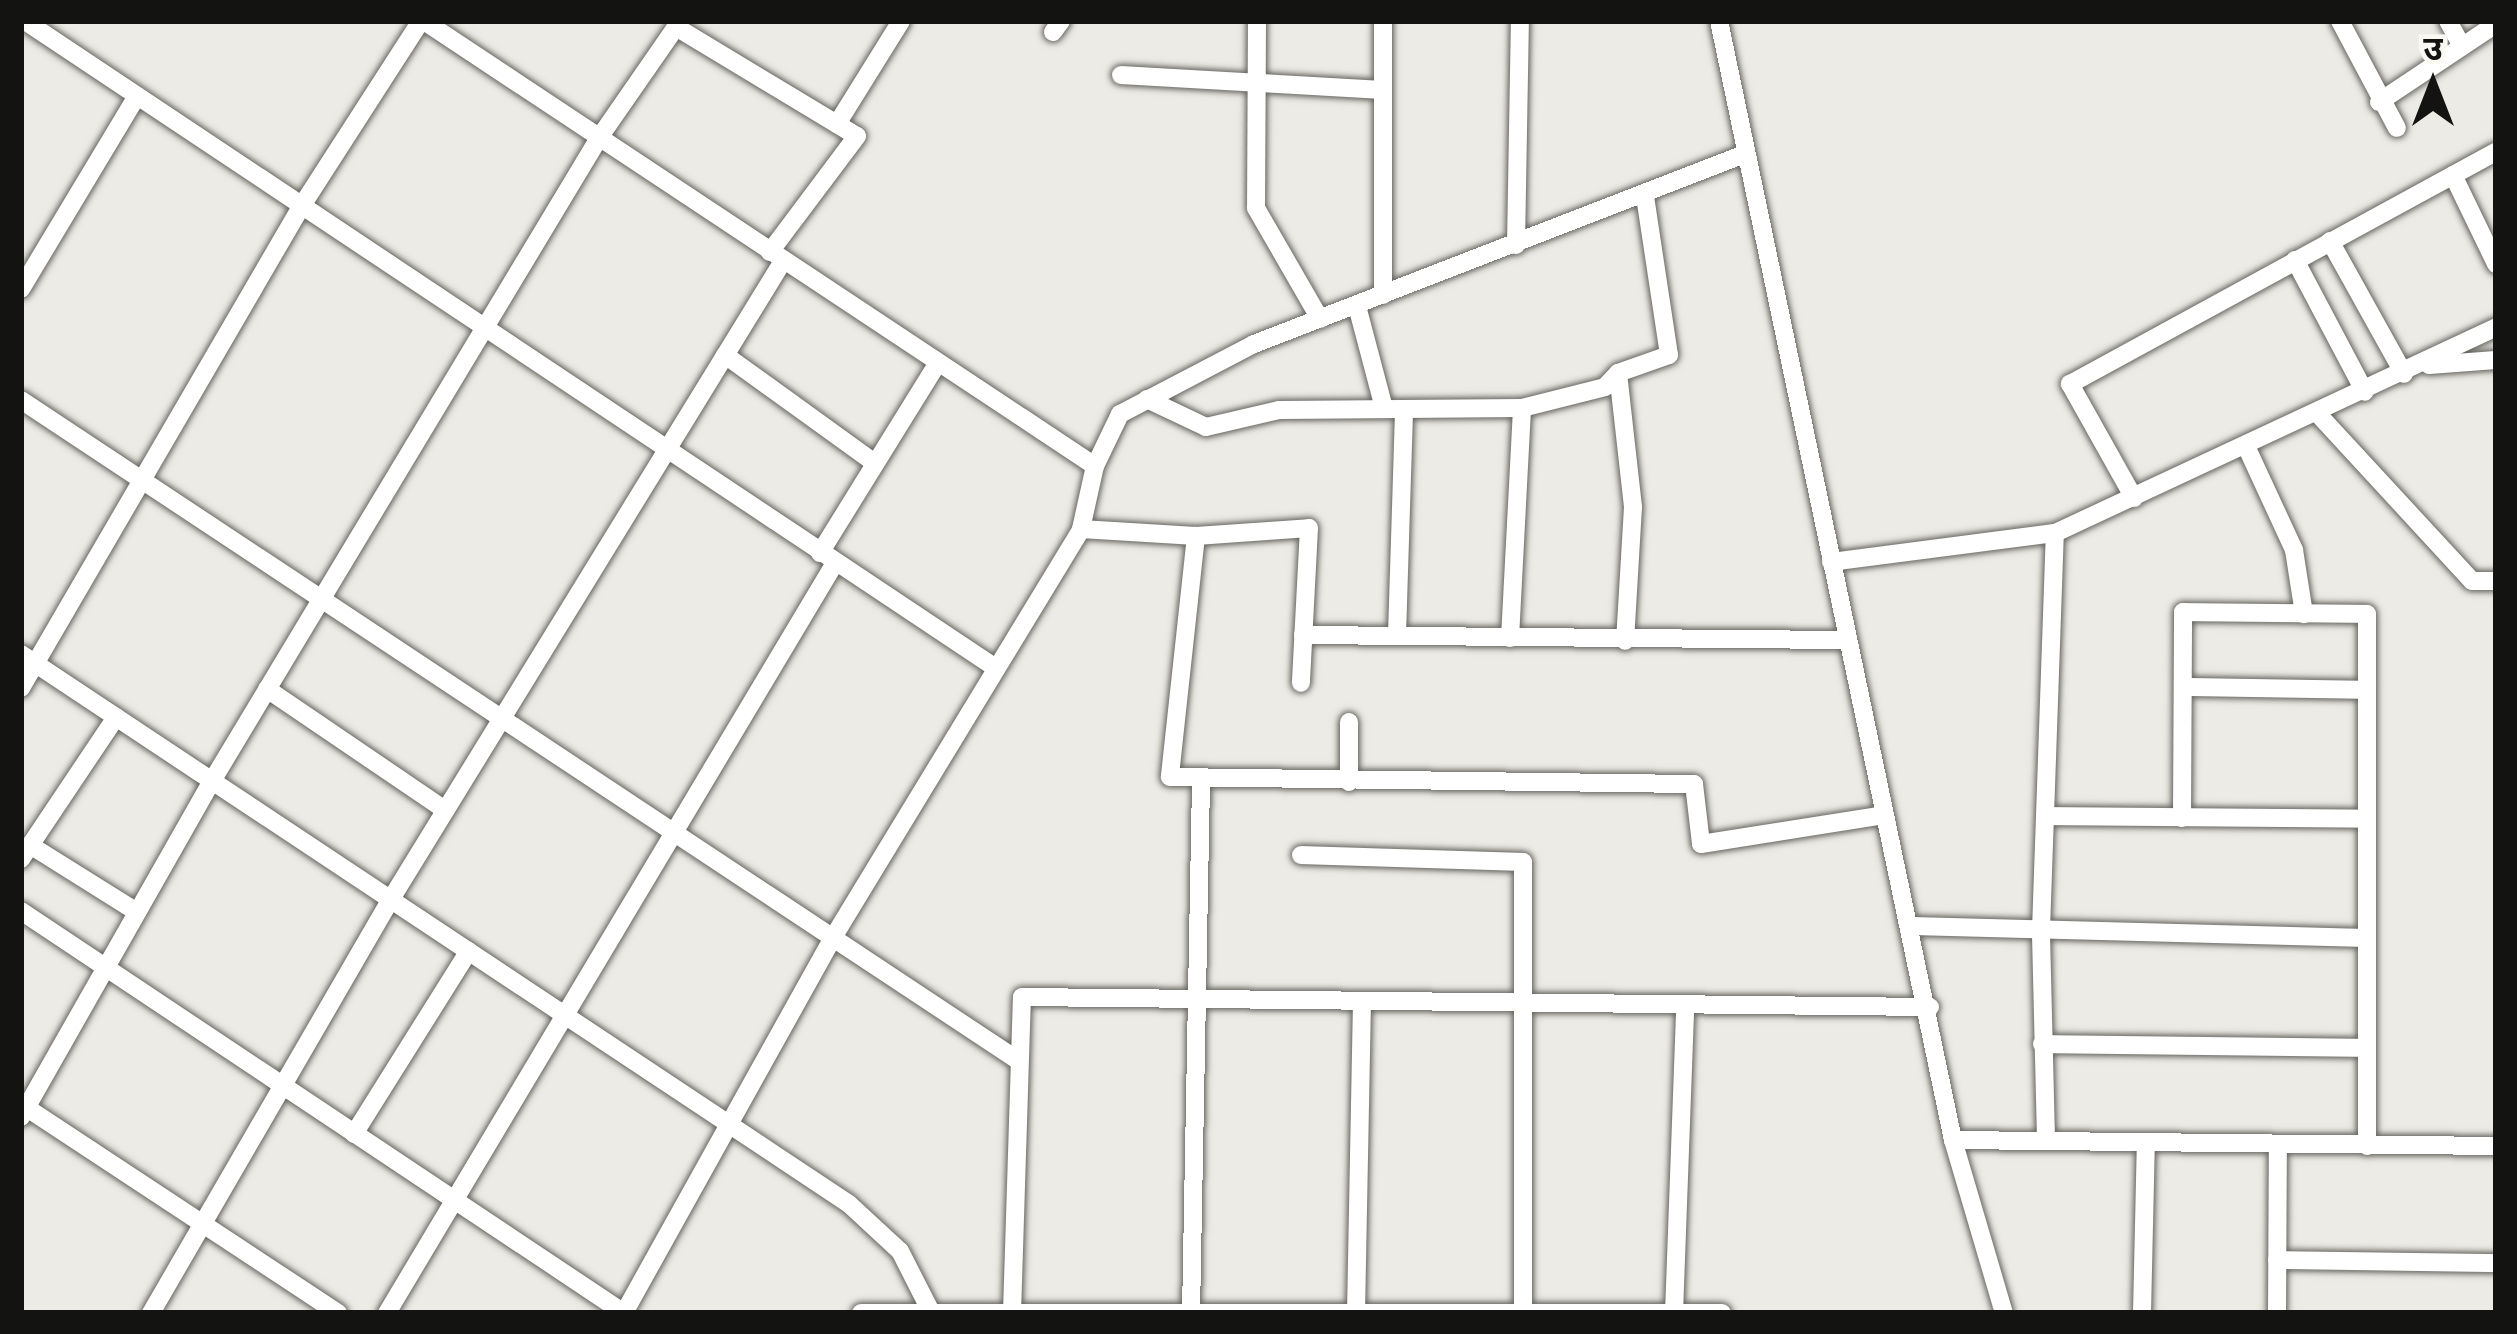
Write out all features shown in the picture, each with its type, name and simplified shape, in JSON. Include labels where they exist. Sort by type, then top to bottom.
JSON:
[{"type":"street","points":[[21,688],[28,659],[143,479],[301,207],[422,21],[1095,466]]},
{"type":"street","points":[[837,124],[901,21]]},
{"type":"street","points":[[1257,21],[1256,208],[1320,319]]},
{"type":"street","points":[[1383,21],[1383,295]]},
{"type":"street","points":[[1516,245],[1520,21]]},
{"type":"street","points":[[1719,21],[1742,155],[1845,640],[1930,1007],[1952,1141],[2004,1313]]},
{"type":"street","points":[[2340,21],[2379,102],[2397,128]]},
{"type":"street","points":[[2448,21],[2462,46]]},
{"type":"street","points":[[30,23],[996,668]]},
{"type":"street","points":[[151,1313],[203,1224],[391,898],[724,356],[776,257],[857,136],[678,24],[599,139],[323,596],[23,1109],[203,1224],[338,1313]]},
{"type":"street","points":[[2379,102],[2496,24]]},
{"type":"street","points":[[1120,75],[1383,90]]},
{"type":"street","points":[[21,289],[137,96]]},
{"type":"street","points":[[2134,498],[2070,384],[2496,152]]},
{"type":"street","points":[[21,911],[624,1313],[834,936],[1081,530],[1095,466],[1120,414],[1320,319],[1645,197],[1742,155]]},
{"type":"street","points":[[2453,175],[2496,264]]},
{"type":"street","points":[[1147,399],[1206,427],[1279,410],[1522,407],[1605,387],[1618,373],[1669,355],[1645,197]]},
{"type":"street","points":[[2330,241],[2413,370]]},
{"type":"street","points":[[2295,260],[2365,392]]},
{"type":"street","points":[[1357,306],[1394,409],[1396,634]]},
{"type":"street","points":[[1831,562],[2055,533],[2413,370],[2494,328],[2496,358],[2413,370]]},
{"type":"street","points":[[724,356],[875,463]]},
{"type":"street","points":[[387,1313],[674,826],[828,558],[875,463],[937,364]]},
{"type":"street","points":[[1618,373],[1633,507],[1625,641]]},
{"type":"street","points":[[21,400],[674,826],[1019,1061]]},
{"type":"street","points":[[1510,638],[1522,407]]},
{"type":"street","points":[[2318,414],[2472,581],[2496,581]]},
{"type":"street","points":[[2246,446],[2294,550],[2304,614]]},
{"type":"street","points":[[1081,530],[1196,536],[1309,528],[1301,683]]},
{"type":"street","points":[[2046,1139],[2041,930],[2055,533]]},
{"type":"street","points":[[1196,536],[1170,777],[1694,784],[1701,844],[1884,815]]},
{"type":"street","points":[[2182,818],[2183,612],[2367,614],[2367,1146]]},
{"type":"street","points":[[1304,635],[1845,640]]},
{"type":"street","points":[[28,659],[561,1011],[866,1220],[900,1251],[930,1310]]},
{"type":"street","points":[[2183,687],[2367,690]]},
{"type":"street","points":[[267,689],[445,810]]},
{"type":"street","points":[[116,717],[26,852],[137,912]]},
{"type":"street","points":[[1349,722],[1349,782]]},
{"type":"street","points":[[1190,1311],[1201,1000],[1202,781]]},
{"type":"street","points":[[2048,817],[2367,819]]},
{"type":"street","points":[[1301,855],[1523,862],[1528,1004],[1523,1312]]},
{"type":"street","points":[[1912,926],[2367,938]]},
{"type":"street","points":[[354,1134],[469,951]]},
{"type":"street","points":[[1012,1310],[1022,997],[1930,1007]]},
{"type":"street","points":[[1356,1312],[1362,1000]]},
{"type":"street","points":[[1673,1311],[1685,1006]]},
{"type":"street","points":[[2042,1044],[2367,1048]]},
{"type":"street","points":[[1952,1141],[2496,1146]]},
{"type":"street","points":[[2142,1313],[2146,1142]]},
{"type":"street","points":[[2277,1313],[2278,1144]]},
{"type":"street","points":[[2277,1260],[2496,1263]]},
{"type":"street","points":[[860,1313],[1722,1313]]}]
